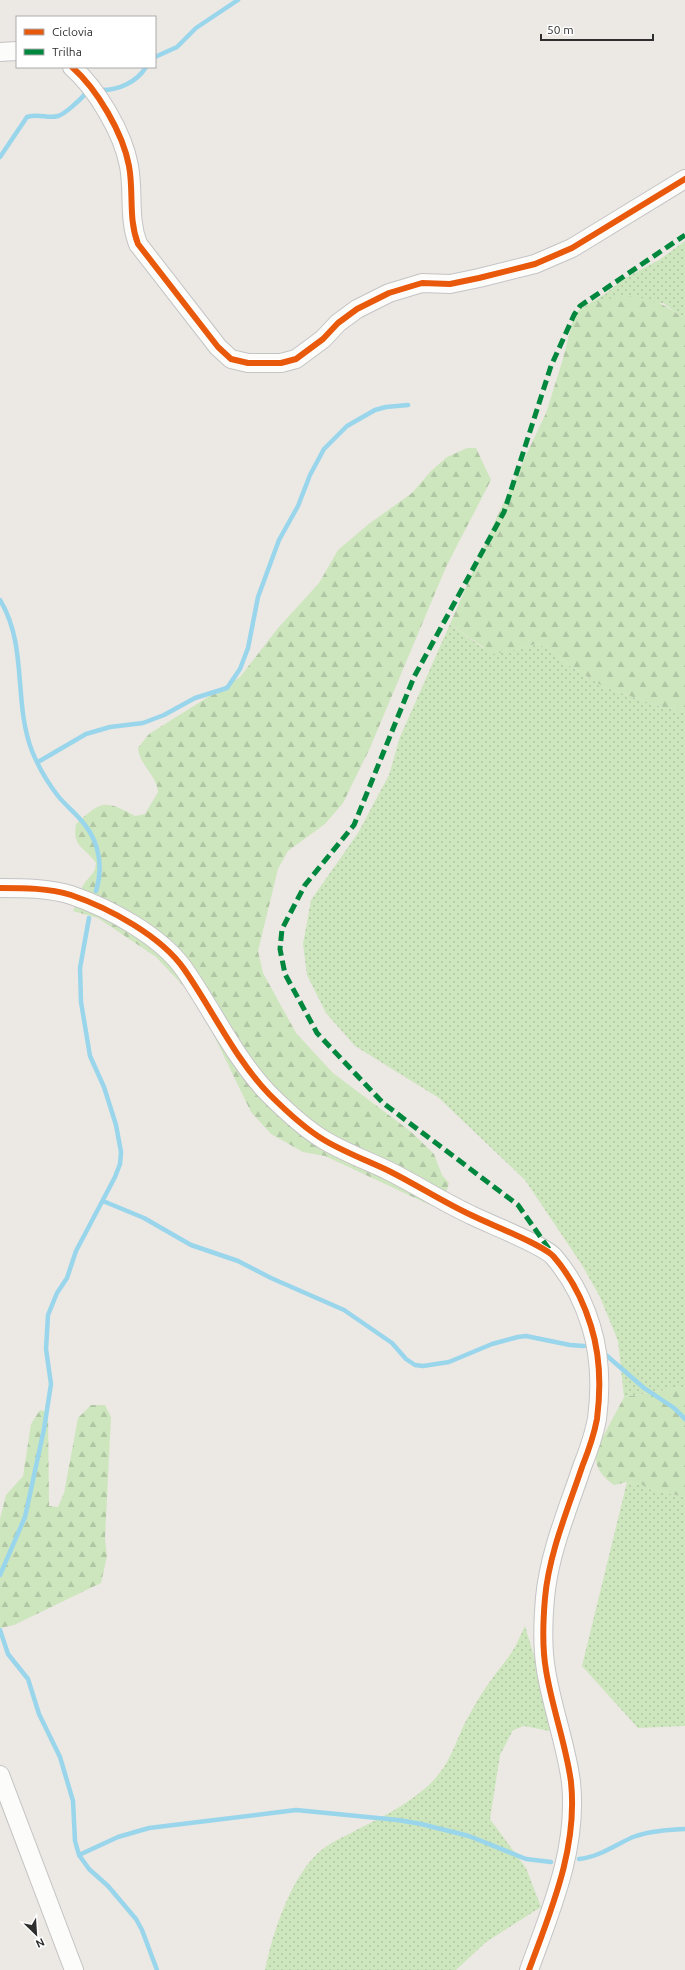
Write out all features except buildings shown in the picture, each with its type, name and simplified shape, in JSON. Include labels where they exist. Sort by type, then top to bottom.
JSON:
[{"type":"street","points":[[0,52],[16,51]]},
{"type":"street","points":[[73,68],[84,78],[110,118],[122,142],[129,166],[133,229],[138,244],[218,347],[231,359],[248,363],[281,363],[296,359],[323,339],[338,323],[357,309],[389,292],[422,283],[450,284],[535,264],[572,248],[685,179]]},
{"type":"street","points":[[0,888],[29,888],[69,894],[117,916],[157,941],[182,965],[255,1080],[281,1106],[324,1140],[391,1173],[454,1207],[551,1253],[573,1282],[586,1308],[594,1338],[599,1369],[597,1422],[552,1560],[545,1598],[545,1665],[565,1746],[571,1785],[572,1813],[569,1842],[562,1878],[529,1970]]},
{"type":"street","points":[[0,1775],[74,1970]]},
{"type":"green space","points":[[685,241],[685,319],[663,303],[580,309],[605,294],[625,278],[659,260]]},
{"type":"green space","points":[[618,296],[638,297],[654,301],[669,308],[685,319],[685,712],[659,706],[604,687],[567,664],[549,648],[535,644],[516,650],[493,654],[450,624],[495,521],[546,413],[562,362],[574,316],[580,309]]},
{"type":"green space","points":[[467,448],[476,448],[491,480],[446,567],[370,748],[343,803],[325,824],[288,851],[278,869],[258,951],[263,973],[296,1033],[333,1073],[410,1131],[434,1154],[442,1175],[449,1183],[446,1193],[436,1205],[430,1205],[325,1156],[303,1152],[271,1134],[251,1112],[205,1017],[193,996],[156,957],[98,918],[73,911],[81,890],[86,881],[94,872],[96,866],[96,863],[92,857],[77,842],[75,832],[76,824],[91,811],[103,805],[116,807],[135,816],[145,814],[158,792],[155,780],[141,760],[138,748],[149,734],[240,677],[278,628],[319,583],[338,550],[370,523],[412,493],[431,471],[447,457]]},
{"type":"green space","points":[[450,624],[483,648],[516,650],[535,644],[549,648],[567,664],[604,687],[659,706],[685,712],[685,1387],[624,1397],[618,1341],[600,1297],[582,1265],[525,1180],[439,1098],[355,1046],[326,1013],[307,975],[303,944],[311,900],[358,833],[389,775],[400,737]]},
{"type":"green space","points":[[685,1387],[685,1497],[649,1489],[641,1484],[627,1482],[614,1485],[610,1482],[603,1476],[598,1468],[596,1454],[597,1449],[624,1397]]},
{"type":"green space","points":[[91,1405],[105,1405],[111,1417],[105,1539],[107,1556],[101,1583],[14,1625],[0,1628],[0,1519],[6,1495],[23,1476],[31,1424],[40,1410],[48,1412],[49,1506],[58,1507],[64,1493],[78,1418]]},
{"type":"green space","points":[[627,1482],[641,1484],[649,1489],[685,1497],[685,1726],[638,1728],[582,1666]]},
{"type":"green space","points":[[525,1626],[553,1719],[550,1731],[524,1726],[513,1730],[500,1755],[490,1819],[526,1868],[541,1907],[486,1942],[456,1970],[265,1970],[273,1937],[287,1900],[306,1867],[317,1854],[330,1844],[396,1809],[420,1793],[431,1783],[445,1766],[476,1703],[512,1652]]},
{"type":"waterway","points":[[156,57],[177,47],[196,28],[238,0]]},
{"type":"waterway","points":[[99,90],[120,87],[138,77],[145,68]]},
{"type":"waterway","points":[[0,157],[27,117],[54,117],[61,115],[77,103],[85,94],[89,94]]},
{"type":"waterway","points":[[38,762],[86,734],[110,727],[143,723],[164,715],[195,698],[227,688],[240,669],[248,648],[258,597],[279,540],[298,506],[310,475],[324,449],[347,426],[375,410],[386,407],[408,405]]},
{"type":"waterway","points":[[0,600],[9,618],[14,636],[23,713],[26,732],[32,751],[54,791],[82,821],[94,840],[100,865],[96,891]]},
{"type":"waterway","points":[[0,1575],[25,1517],[44,1429],[51,1384],[46,1349],[48,1315],[57,1293],[67,1278],[76,1251],[115,1177],[120,1164],[121,1152],[116,1125],[104,1087],[90,1056],[81,1002],[80,968],[89,918]]},
{"type":"waterway","points":[[103,1201],[144,1218],[191,1245],[238,1261],[271,1278],[344,1310],[392,1343],[406,1359],[415,1365],[423,1366],[449,1362],[492,1344],[526,1336],[570,1345],[584,1346]]},
{"type":"waterway","points":[[606,1355],[644,1388],[674,1408],[685,1419]]},
{"type":"waterway","points":[[0,1630],[8,1654],[28,1679],[39,1714],[60,1757],[73,1801],[75,1841],[79,1855],[89,1869],[108,1886],[136,1919],[142,1930],[157,1970]]},
{"type":"waterway","points":[[79,1855],[118,1837],[149,1828],[296,1810],[398,1820],[421,1824],[469,1836],[526,1859],[551,1862]]},
{"type":"waterway","points":[[579,1859],[593,1856],[645,1833],[685,1829]]},
{"type":"marked path","points":[[549,1249],[518,1205],[383,1103],[317,1033],[285,974],[280,949],[282,929],[305,885],[354,825],[414,677],[504,512],[551,366],[574,315],[580,306],[685,235]]},
{"type":"cycle path","points":[[73,68],[91,87],[108,112],[126,153],[131,186],[133,225],[138,244],[218,347],[231,359],[248,363],[281,363],[296,359],[323,339],[338,323],[357,309],[389,293],[422,283],[450,284],[535,264],[572,248],[685,179]]},
{"type":"cycle path","points":[[0,888],[27,888],[71,895],[101,907],[133,924],[162,945],[174,957],[194,984],[245,1065],[269,1094],[309,1130],[332,1144],[389,1171],[461,1210],[528,1241],[548,1252],[554,1257],[572,1281],[581,1298],[591,1326],[598,1360],[599,1395],[597,1419],[591,1443],[565,1515],[550,1564],[543,1625],[546,1670],[569,1768],[572,1807],[567,1855],[561,1878],[554,1902],[529,1970]]}]
